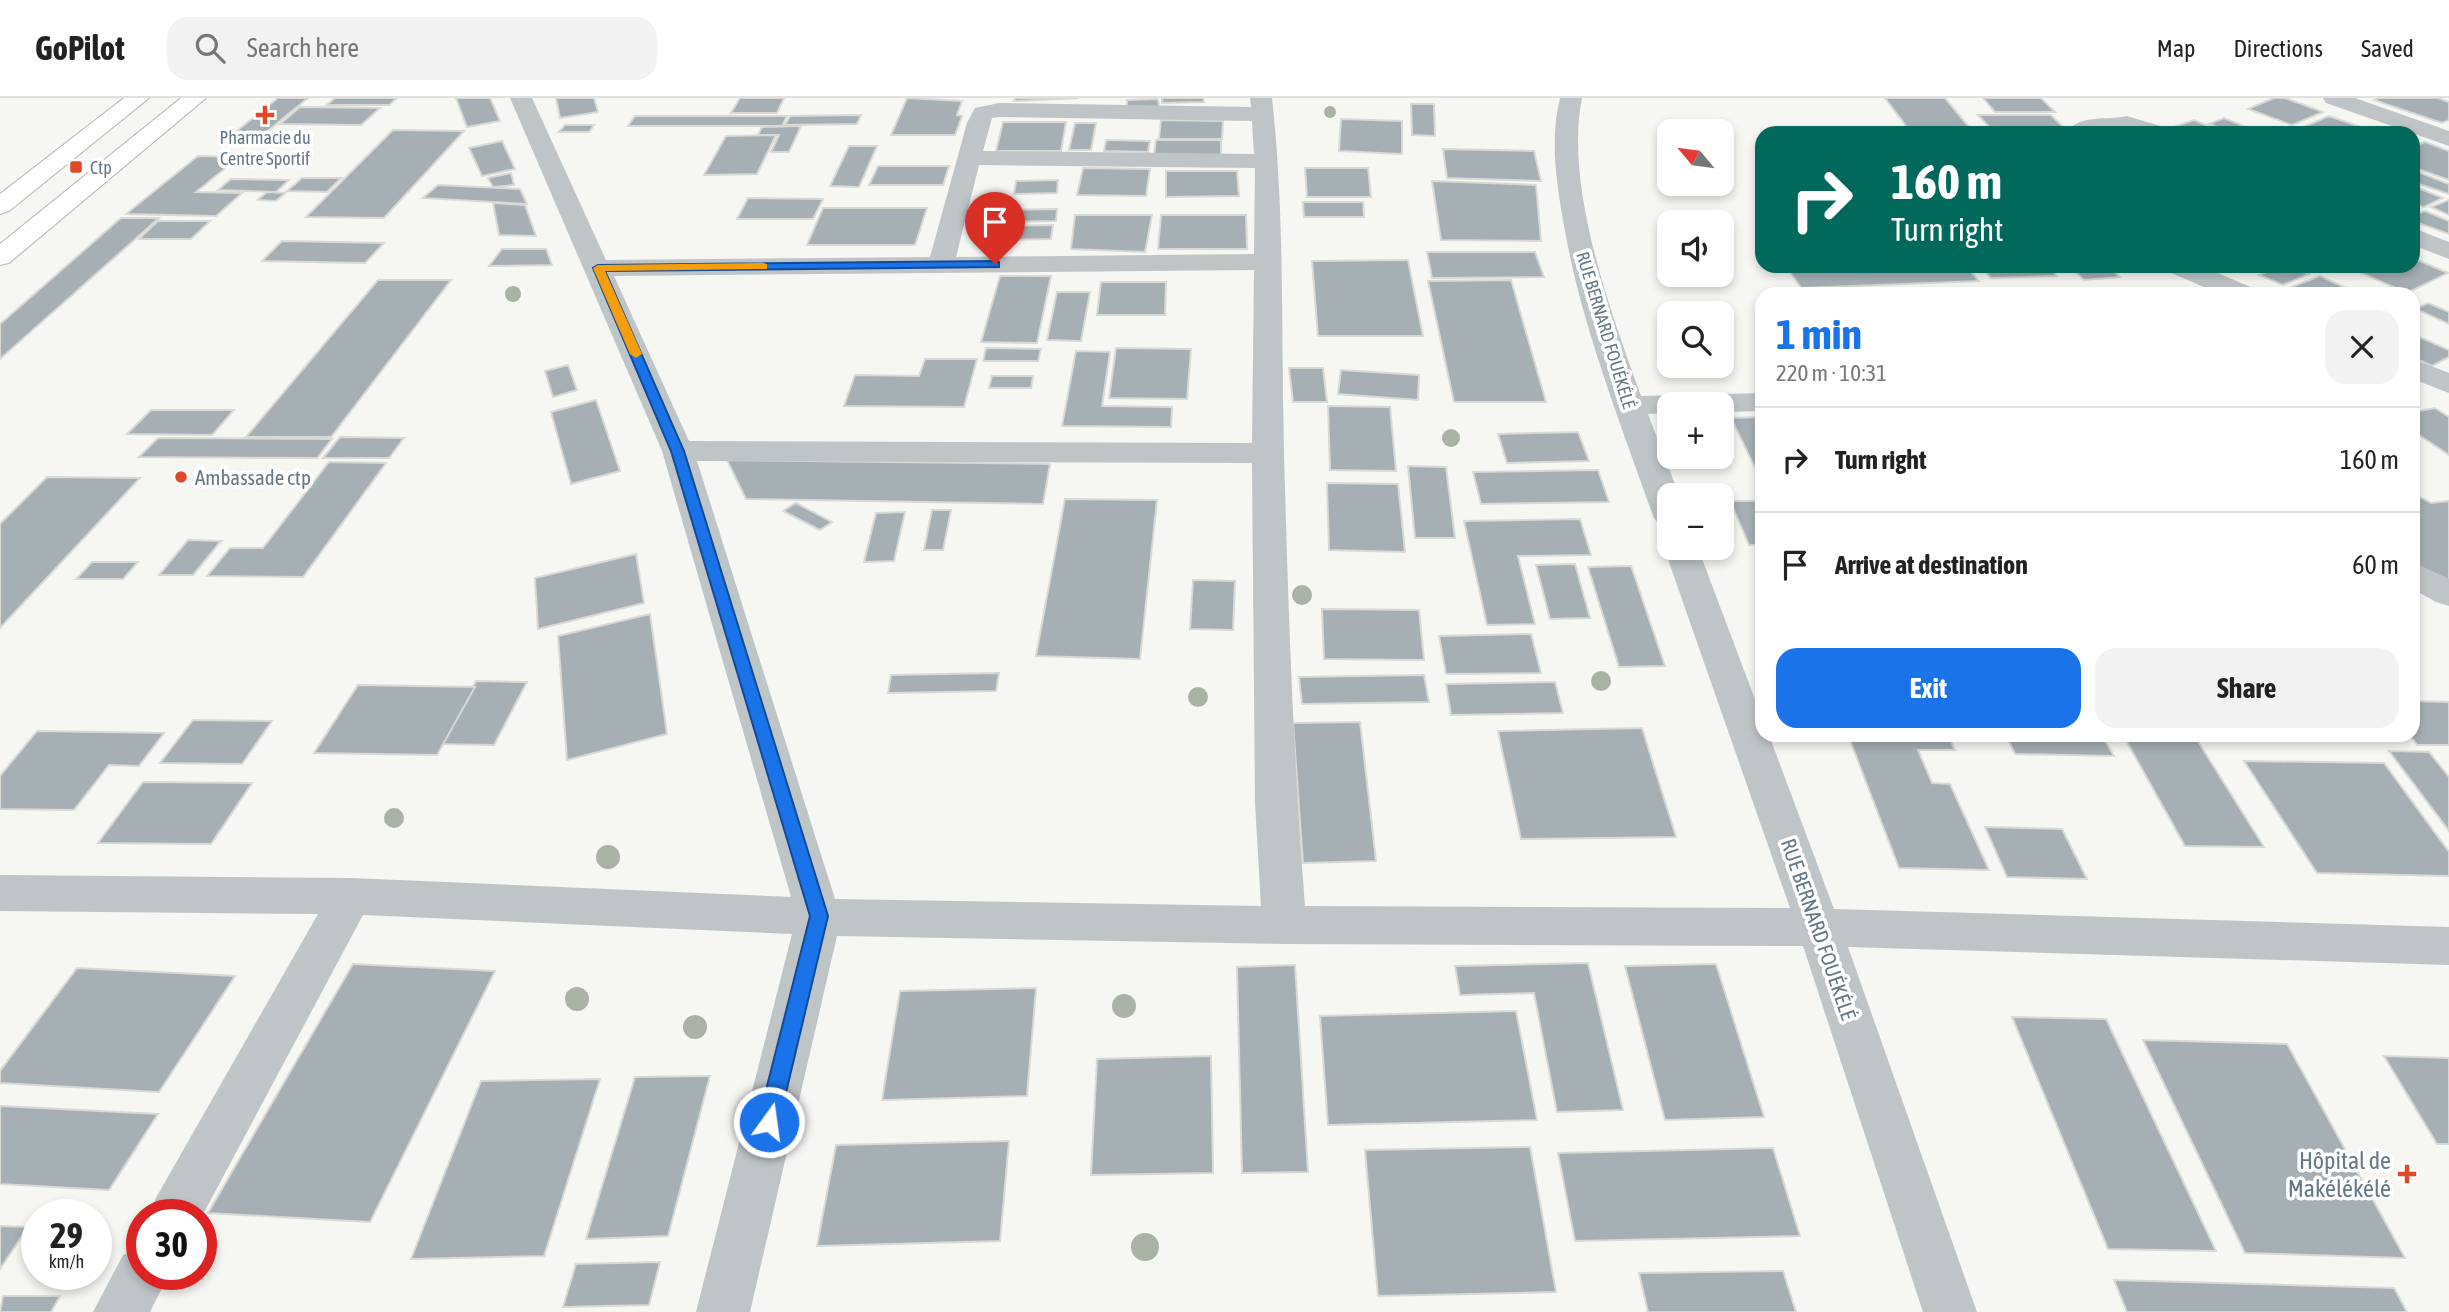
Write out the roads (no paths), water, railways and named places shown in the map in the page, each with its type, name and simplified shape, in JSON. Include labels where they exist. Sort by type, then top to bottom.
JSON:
[{"type":"main road","points":[[0,206],[138,98]]},
{"type":"main road","points":[[0,257],[195,98]]},
{"type":"street","points":[[521,98],[678,451],[819,916],[723,1312]]},
{"type":"street","name":"RUE BERNARD FOUÉKÉLÉ","points":[[1571,98],[1568,109],[1567,164],[1579,244],[1598,315],[1658,483]]},
{"type":"street","points":[[2334,98],[2413,126]]},
{"type":"street","points":[[941,265],[978,122],[983,113],[999,110],[1262,106],[1267,161],[1268,453],[1276,803],[1283,925]]},
{"type":"street","points":[[2094,107],[2129,125]]},
{"type":"street","points":[[2094,126],[2129,125],[2127,123],[2137,126]]},
{"type":"street","points":[[2420,129],[2449,139]]},
{"type":"street","points":[[969,158],[1267,161]]},
{"type":"street","points":[[2420,239],[2449,251]]},
{"type":"street","points":[[598,268],[1267,262]]},
{"type":"street","points":[[2194,273],[2227,287]]},
{"type":"street","points":[[2420,371],[2449,384]]},
{"type":"street","points":[[2420,391],[2449,391]]},
{"type":"street","points":[[1629,405],[1755,402]]},
{"type":"street","points":[[678,451],[1268,453]]},
{"type":"street","name":"RUE BERNARD FOUÉKÉLÉ","points":[[1685,560],[1819,927],[1950,1312]]},
{"type":"street","points":[[2420,578],[2449,594]]},
{"type":"street","points":[[0,893],[351,896],[819,916],[1283,925],[1819,927],[2449,946]]},
{"type":"street","points":[[182,1199],[351,896]]},
{"type":"street","points":[[120,1312],[132,1290]]},
{"type":"place","name":"Pharmacie du Centre Sportif","points":[[265,115]]},
{"type":"place","name":"Ctp","points":[[76,167]]},
{"type":"place","name":"Ambassade ctp","points":[[181,477]]},
{"type":"place","name":"Hôpital de Makélékélé","points":[[2407,1174]]}]
